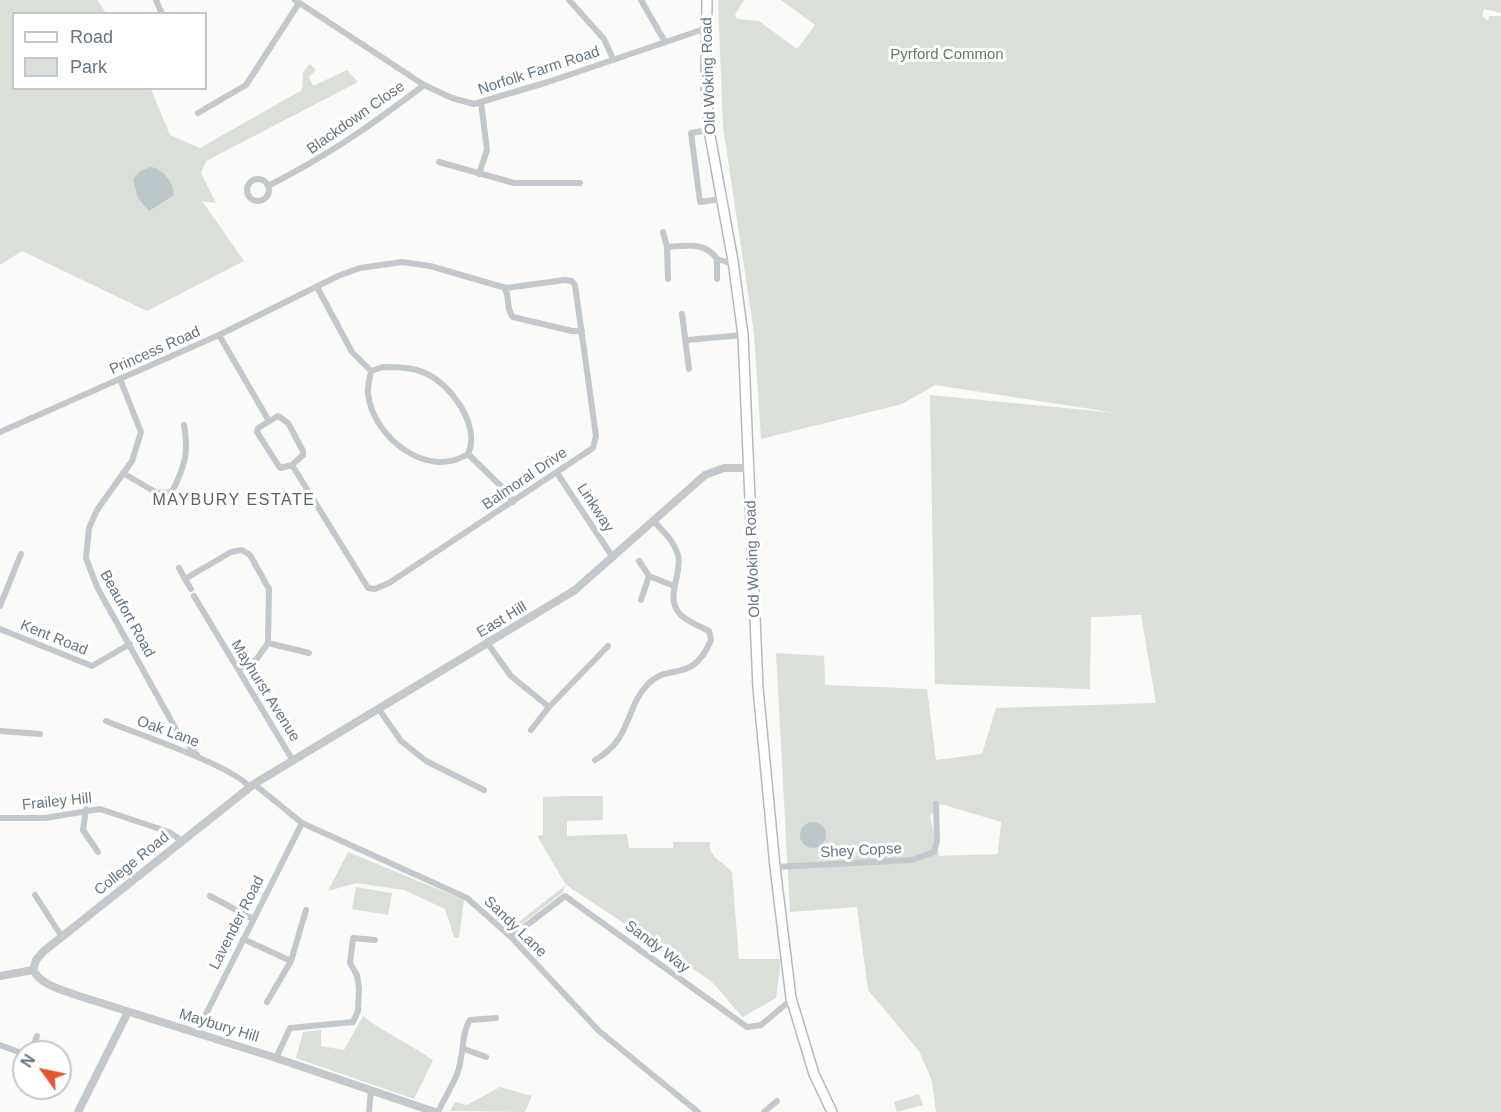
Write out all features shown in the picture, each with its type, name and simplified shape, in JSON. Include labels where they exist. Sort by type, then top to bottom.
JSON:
[{"type":"main road","name":"Old Woking Road","points":[[707,0],[706,84],[709,130],[733,261],[743,334],[758,688],[775,867],[791,1000],[814,1074],[832,1112]]},
{"type":"street","points":[[569,0],[604,39],[613,59]]},
{"type":"street","points":[[641,0],[665,42]]},
{"type":"street","points":[[198,114],[246,85],[297,2]]},
{"type":"street","name":"Norfolk Farm Road","points":[[297,2],[424,85],[452,98],[474,104],[707,28]]},
{"type":"street","name":"Blackdown Close","points":[[268,186],[336,150],[424,85]]},
{"type":"street","points":[[479,174],[487,150],[481,102]]},
{"type":"street","points":[[709,130],[691,133],[700,202],[721,199]]},
{"type":"street","points":[[439,162],[514,183],[580,183]]},
{"type":"street","points":[[663,232],[667,246],[668,279]]},
{"type":"street","points":[[667,246],[703,246],[717,259],[733,261]]},
{"type":"street","points":[[717,259],[717,279]]},
{"type":"street","name":"Balmoral Drive","points":[[292,465],[368,588],[375,589],[388,583],[557,473],[593,448],[596,443],[582,331],[575,285],[572,281],[504,288],[430,266],[402,262],[360,268],[317,287]]},
{"type":"street","points":[[317,287],[352,352],[371,371]]},
{"type":"street","name":"Princess Road","points":[[0,432],[219,335],[317,287]]},
{"type":"street","points":[[504,288],[508,296],[508,308],[513,317],[572,331],[582,331]]},
{"type":"street","points":[[682,314],[687,340],[688,369]]},
{"type":"street","points":[[687,340],[743,334]]},
{"type":"street","points":[[219,335],[269,421]]},
{"type":"street","points":[[405,367],[427,374],[448,390],[460,405],[470,430],[472,446],[468,454],[446,463],[422,460],[383,432],[367,393],[371,371],[405,367]]},
{"type":"street","name":"Beaufort Road","points":[[120,380],[141,432],[132,461],[97,510],[89,528],[86,558],[97,587],[178,733],[197,755]]},
{"type":"street","points":[[282,416],[303,451],[303,455],[292,465],[280,468],[257,432],[258,428],[282,416]]},
{"type":"street","points":[[123,473],[157,493],[172,492],[183,471],[188,448],[184,425]]},
{"type":"street","points":[[468,454],[507,491],[513,502]]},
{"type":"street","name":"East Hill","points":[[252,786],[292,759],[575,590],[705,475],[724,468],[750,468]]},
{"type":"street","name":"Linkway","points":[[557,473],[612,556]]},
{"type":"street","points":[[596,760],[619,742],[643,690],[650,682],[689,669],[708,645],[711,635],[709,631],[685,619],[676,609],[674,586],[678,557],[670,539],[653,520]]},
{"type":"street","points":[[185,579],[231,552],[242,550],[250,555],[269,589],[268,643],[256,660],[239,669]]},
{"type":"street","points":[[0,606],[21,554]]},
{"type":"street","points":[[639,561],[649,576],[674,586]]},
{"type":"street","points":[[179,568],[191,589]]},
{"type":"street","points":[[641,600],[649,576]]},
{"type":"street","name":"Mayhurst Avenue","points":[[194,596],[292,759]]},
{"type":"street","name":"Kent Road","points":[[0,629],[92,666],[130,644]]},
{"type":"street","points":[[268,643],[309,653]]},
{"type":"street","points":[[488,644],[511,676],[549,707]]},
{"type":"street","points":[[531,730],[549,707],[608,646]]},
{"type":"street","points":[[378,708],[401,741],[426,761],[484,790]]},
{"type":"street","name":"Oak Lane","points":[[106,721],[180,751],[197,755],[252,786]]},
{"type":"street","points":[[0,731],[40,734]]},
{"type":"street","name":"Sandy Lane","points":[[252,786],[302,823],[456,892],[478,907],[510,937],[599,1031],[698,1112]]},
{"type":"street","name":"College Road","points":[[33,970],[36,960],[44,951],[252,786]]},
{"type":"street","name":"Shey Copse","points":[[775,867],[912,860],[934,852],[938,841],[936,804]]},
{"type":"street","points":[[86,809],[83,830],[98,852]]},
{"type":"street","name":"Frailey Hill","points":[[0,818],[45,818],[86,809],[100,809],[169,832],[182,841]]},
{"type":"street","name":"Lavender Road","points":[[196,1034],[302,823]]},
{"type":"street","points":[[35,895],[62,937]]},
{"type":"street","points":[[210,896],[253,919]]},
{"type":"street","name":"Sandy Way","points":[[510,937],[565,896],[747,1027],[761,1025],[791,1000]]},
{"type":"street","points":[[267,1002],[291,961],[306,910]]},
{"type":"street","points":[[276,1058],[290,1028],[353,1022],[358,1011],[359,997],[357,975],[350,963],[353,938],[375,940]]},
{"type":"street","points":[[243,939],[291,961]]},
{"type":"street","points":[[0,976],[33,970]]},
{"type":"street","name":"Maybury Hill","points":[[33,970],[37,978],[47,984],[436,1112]]},
{"type":"street","points":[[78,1112],[128,1012]]},
{"type":"street","points":[[436,1112],[457,1074],[464,1049],[466,1026],[470,1020],[495,1018]]},
{"type":"street","points":[[36,1040],[37,1036]]},
{"type":"street","points":[[464,1049],[486,1057]]},
{"type":"street","points":[[369,1112],[371,1090]]},
{"type":"street","points":[[764,1112],[777,1101]]},
{"type":"green space","points":[[0,0],[97,0],[105,12],[12,12],[12,90],[151,90],[170,135],[200,148],[302,90],[303,72],[310,64],[316,70],[309,77],[313,86],[347,70],[358,82],[206,161],[201,173],[216,203],[202,201],[244,261],[147,311],[22,251],[0,265]]},
{"type":"green space","name":"Pyrford Common","points":[[718,0],[744,0],[735,15],[737,19],[759,21],[797,49],[815,25],[781,0],[1501,0],[1501,13],[1484,9],[1482,16],[1488,21],[1489,16],[1501,16],[1501,1112],[936,1112],[932,1081],[919,1051],[868,990],[857,907],[790,912],[776,653],[824,656],[825,685],[927,689],[936,760],[982,754],[996,708],[1156,703],[1141,615],[1091,617],[1090,689],[935,684],[930,395],[1117,413],[935,385],[902,404],[761,439],[754,333],[723,127]],"holes":[[[941,804],[1001,822],[998,854],[939,856],[930,816]]]},
{"type":"green space","points":[[603,796],[603,820],[567,821],[567,836],[627,834],[629,848],[673,848],[673,842],[710,842],[714,856],[732,872],[739,959],[781,959],[776,998],[743,1017],[708,979],[566,885],[537,836],[543,835],[543,797]]},
{"type":"green space","points":[[348,852],[464,900],[459,938],[454,937],[445,909],[404,890],[356,883],[328,891]]},
{"type":"green space","points":[[566,885],[562,893],[514,930],[508,930]]},
{"type":"green space","points":[[356,887],[392,893],[388,915],[352,909]]},
{"type":"green space","points":[[363,1016],[433,1060],[414,1099],[296,1058],[303,1032],[321,1030],[321,1046],[344,1050]]},
{"type":"green space","points":[[500,1087],[532,1096],[525,1112],[450,1111],[455,1102],[467,1105]]},
{"type":"green space","points":[[919,1094],[923,1105],[897,1112],[894,1102]]},
{"type":"shaded area","points":[[151,167],[167,177],[174,195],[149,211],[138,198],[133,179],[140,171]]},
{"type":"shaded area","points":[[813,822],[822,826],[826,835],[822,844],[813,848],[804,844],[800,835],[804,826]]},
{"type":"district","name":"MAYBURY ESTATE","points":[[234,501]]}]
